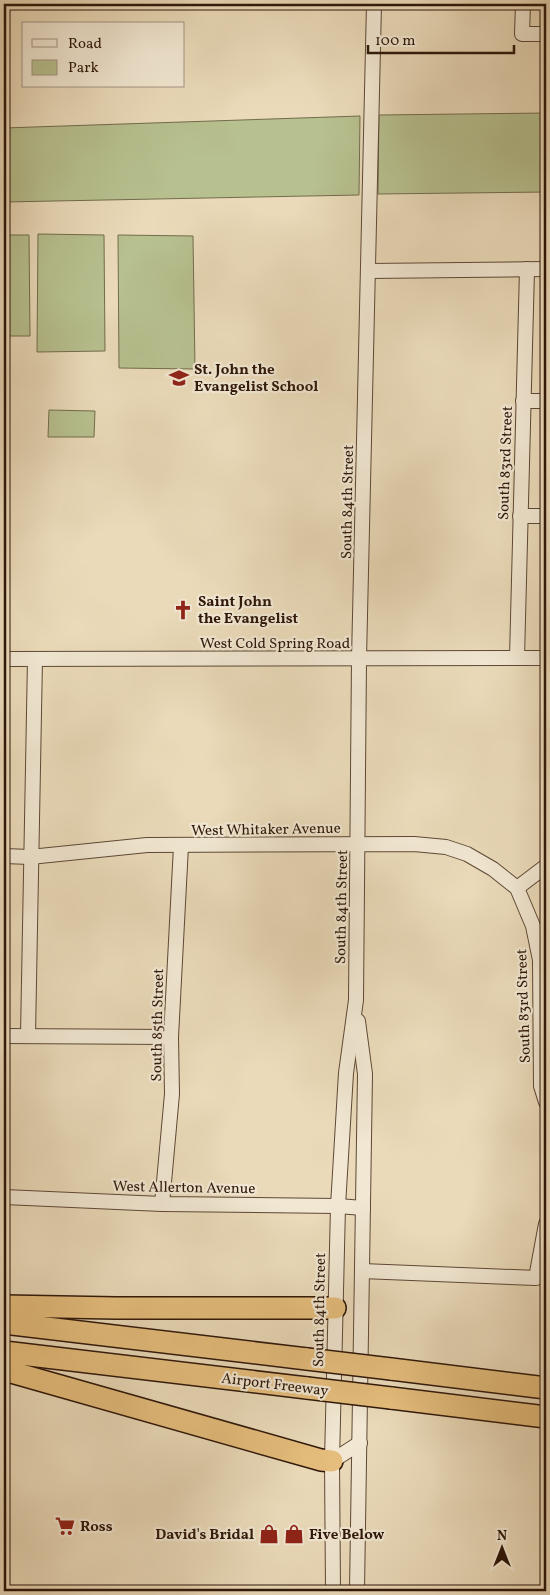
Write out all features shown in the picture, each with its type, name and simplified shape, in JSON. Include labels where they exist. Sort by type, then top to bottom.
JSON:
[{"type":"highway","points":[[4,1306],[335,1308]]},
{"type":"highway","name":"Airport Freeway","points":[[4,1323],[546,1388]]},
{"type":"highway","name":"Airport Freeway","points":[[4,1352],[546,1417]]},
{"type":"highway","points":[[4,1370],[119,1401],[321,1460],[332,1461]]},
{"type":"street","name":"South 84th Street","points":[[357,1591],[364,1208],[364,1074],[356,1000],[359,659],[374,4]]},
{"type":"street","points":[[523,4],[522,34],[546,34]]},
{"type":"street","name":"South 83rd Street","points":[[517,658],[527,269]]},
{"type":"street","points":[[369,270],[546,269]]},
{"type":"street","points":[[523,401],[546,401]]},
{"type":"street","points":[[520,516],[546,516]]},
{"type":"street","name":"West Cold Spring Road","points":[[4,659],[546,658]]},
{"type":"street","points":[[28,1036],[35,659]]},
{"type":"street","name":"West Whitaker Avenue","points":[[4,856],[30,857],[147,845],[414,844],[446,847],[467,854],[493,868],[517,888]]},
{"type":"street","name":"South 85th Street","points":[[162,1204],[172,1094],[171,1037],[181,846]]},
{"type":"street","points":[[517,888],[546,866]]},
{"type":"street","name":"South 83rd Street","points":[[517,888],[533,926],[538,944],[543,1014],[541,1086],[546,1102]]},
{"type":"street","name":"South 84th Street","points":[[333,1591],[331,1558],[332,1461],[338,1206],[346,1073],[356,1000]]},
{"type":"street","points":[[4,1036],[171,1037]]},
{"type":"street","name":"West Allerton Avenue","points":[[4,1198],[162,1204],[364,1208]]},
{"type":"street","points":[[362,1271],[536,1278],[546,1224]]},
{"type":"street","points":[[335,1308],[361,1309]]},
{"type":"street","points":[[332,1461],[360,1443]]},
{"type":"green space","points":[[546,113],[546,192],[378,194],[379,115]]},
{"type":"green space","points":[[360,116],[359,195],[4,202],[4,128]]},
{"type":"green space","points":[[38,234],[104,235],[105,351],[37,352]]},
{"type":"green space","points":[[4,235],[29,235],[30,336],[4,336]]},
{"type":"green space","points":[[118,235],[193,236],[195,369],[119,368]]},
{"type":"green space","points":[[49,410],[95,411],[94,437],[48,437]]},
{"type":"place","name":"St. John the Evangelist School","points":[[179,378]]},
{"type":"place","name":"Saint John the Evangelist","points":[[183,610]]},
{"type":"place","name":"Ross","points":[[65,1526]]},
{"type":"place","name":"David's Bridal","points":[[269,1534]]},
{"type":"place","name":"Five Below","points":[[294,1534]]}]
